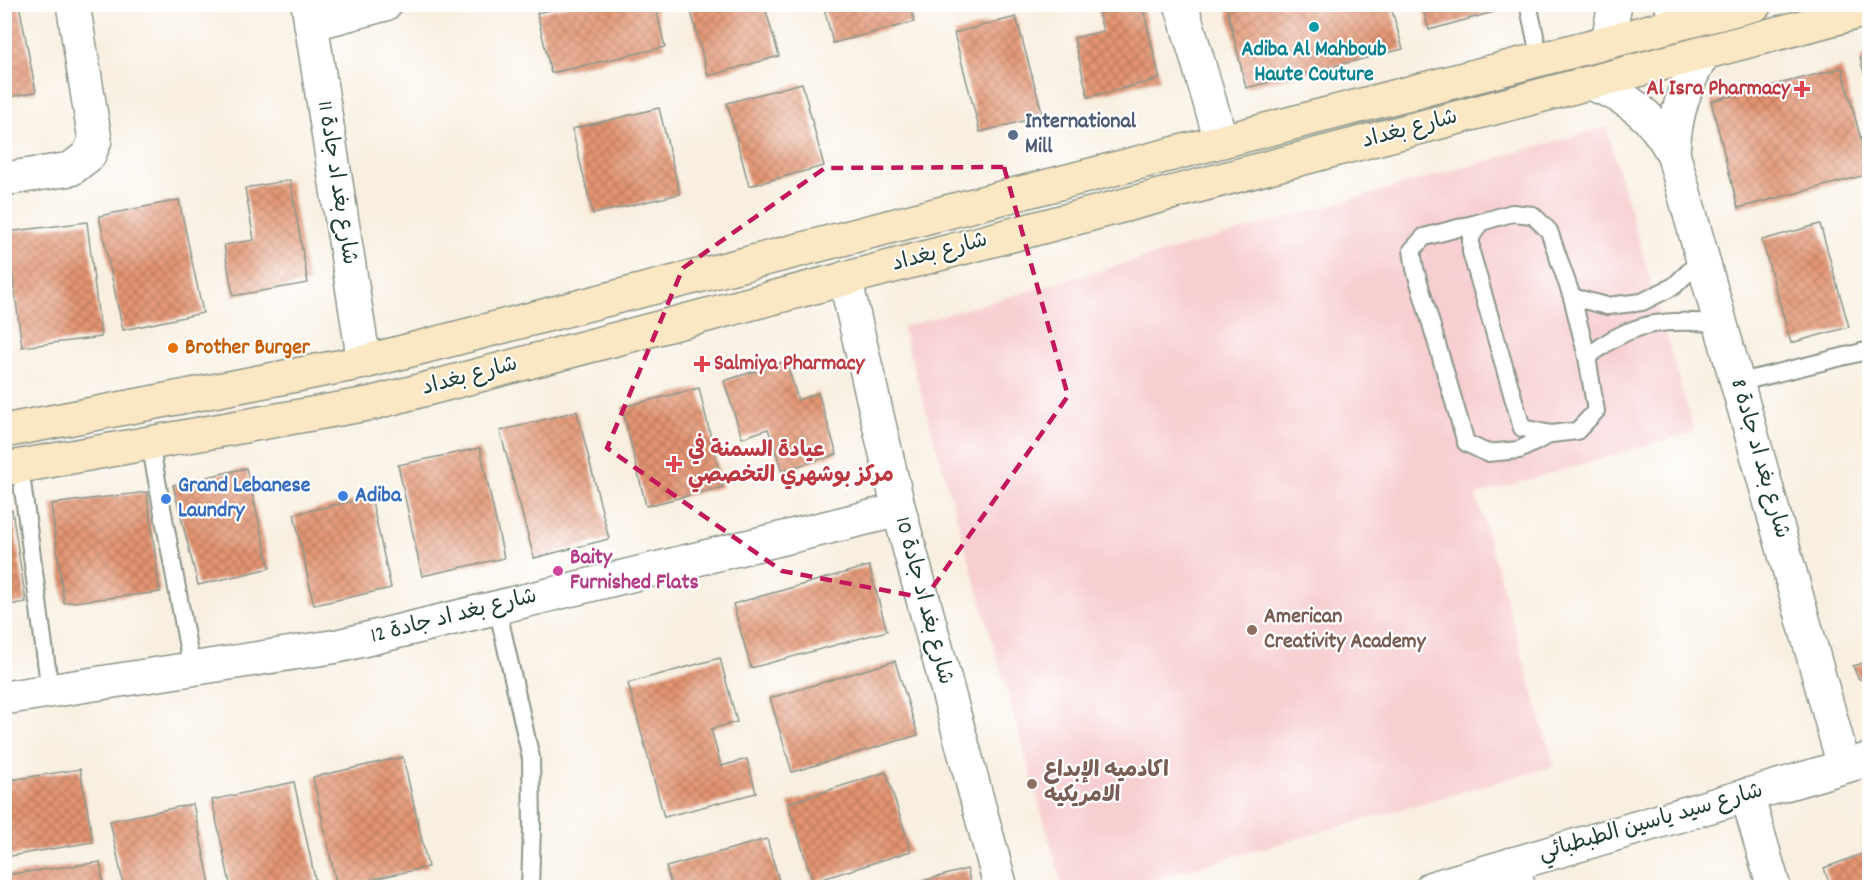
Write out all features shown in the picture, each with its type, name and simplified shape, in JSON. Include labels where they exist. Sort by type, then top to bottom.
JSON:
[{"type":"main road","name":"شارع بغداد","points":[[4,431],[364,362],[1608,41],[1682,12],[1755,4]]},
{"type":"main road","name":"شارع بغداد","points":[[12,468],[373,403],[1869,9]]},
{"type":"street","points":[[4,180],[71,169],[89,155],[95,140],[73,4]]},
{"type":"street","points":[[309,14],[385,4]]},
{"type":"street","points":[[1181,4],[1221,140]]},
{"type":"street","points":[[1608,41],[1615,4]]},
{"type":"street","name":"شارع بغد اد جادة 11","points":[[309,14],[364,362]]},
{"type":"street","name":"شارع بغد اد جادة 8","points":[[1673,153],[1680,100],[1686,84],[1704,53]]},
{"type":"street","name":"شارع بغد اد جادة 8","points":[[1589,83],[1615,93],[1639,109],[1658,129],[1673,153],[1737,383],[1857,762]]},
{"type":"street","name":"شارع بغد اد جادة 10","points":[[845,278],[899,510],[1001,888]]},
{"type":"street","name":"شارع بغد اد جادة 12","points":[[4,698],[338,646],[899,510]]},
{"type":"street","name":"شارع سيد ياسين الطبطبائي","points":[[1432,888],[1515,876],[1746,795],[1857,762]]},
{"type":"street","points":[[1746,795],[1774,888]]},
{"type":"lane","points":[[1531,4],[1529,8],[1540,59]]},
{"type":"lane","points":[[1481,222],[1471,237],[1471,252],[1522,428],[1551,434],[1577,431],[1596,411],[1587,357],[1572,297],[1549,231],[1533,215],[1512,213],[1424,237],[1413,250],[1415,269],[1466,443],[1486,453],[1519,450],[1551,434]]},
{"type":"lane","points":[[1572,297],[1607,306],[1642,302],[1674,286],[1702,258]]},
{"type":"lane","points":[[1587,357],[1616,337],[1648,325],[1683,320],[1721,324]]},
{"type":"lane","points":[[1737,383],[1869,350]]},
{"type":"lane","points":[[150,443],[192,669]]},
{"type":"lane","points":[[12,468],[50,691]]},
{"type":"lane","points":[[497,607],[531,758],[530,888]]},
{"type":"highlighted area","points":[[1004,167],[1068,396],[925,598],[782,571],[607,448],[683,268],[825,168]]},
{"type":"shaded area","name":"American Creativity Academy","points":[[1606,127],[1694,432],[1476,495],[1554,766],[1125,887],[1063,887],[902,327]]},
{"type":"building","points":[[4,4],[19,4],[36,92],[4,98]]},
{"type":"building","points":[[575,4],[655,4],[665,47],[551,73],[537,13]]},
{"type":"building","points":[[689,4],[764,4],[779,56],[708,76]]},
{"type":"building","points":[[823,4],[910,4],[914,22],[833,43]]},
{"type":"building","points":[[931,4],[946,4],[947,5],[932,9]]},
{"type":"building","points":[[1106,4],[1142,4],[1160,79],[1088,97],[1074,38],[1103,31],[1097,7]]},
{"type":"building","name":"Adiba Al Mahboub Haute Couture","points":[[1226,4],[1390,4],[1403,49],[1246,88]]},
{"type":"building","points":[[1422,4],[1519,4],[1519,5],[1429,30]]},
{"type":"building","points":[[1016,17],[1043,116],[980,132],[954,33]]},
{"type":"building","points":[[1870,55],[1870,93],[1869,93],[1860,58]]},
{"type":"building","points":[[1842,68],[1870,174],[1738,208],[1711,101]]},
{"type":"building","points":[[802,83],[824,166],[749,186],[727,103]]},
{"type":"building","points":[[659,108],[680,194],[593,214],[572,129]]},
{"type":"building","points":[[290,180],[308,283],[233,296],[224,245],[254,240],[245,188]]},
{"type":"building","points":[[179,200],[203,313],[123,330],[99,216]]},
{"type":"building","points":[[87,222],[101,337],[22,347],[7,232]]},
{"type":"building","points":[[1820,224],[1849,327],[1791,343],[1762,240]]},
{"type":"building","points":[[786,361],[798,400],[818,393],[837,454],[782,471],[768,429],[742,438],[724,381]]},
{"type":"building","points":[[699,388],[723,487],[646,506],[622,407]]},
{"type":"building","points":[[577,411],[609,539],[534,558],[500,431]]},
{"type":"building","points":[[480,448],[504,558],[422,576],[398,465]]},
{"type":"building","points":[[246,468],[270,568],[198,585],[173,485]]},
{"type":"building","points":[[147,492],[160,592],[64,603],[51,504]]},
{"type":"building","points":[[371,497],[391,588],[314,605],[294,514]]},
{"type":"building","points":[[12,510],[26,602],[4,606],[4,511]]},
{"type":"building","points":[[869,566],[887,631],[751,668],[733,604]]},
{"type":"building","points":[[720,658],[737,722],[711,729],[721,766],[747,759],[756,793],[664,817],[628,683]]},
{"type":"building","points":[[895,661],[918,735],[792,772],[770,698]]},
{"type":"building","points":[[1870,661],[1870,684],[1858,678],[1853,666]]},
{"type":"building","points":[[403,757],[428,867],[337,887],[313,777]]},
{"type":"building","points":[[80,769],[93,842],[4,857],[4,781]]},
{"type":"building","points":[[886,772],[911,851],[813,882],[788,803]]},
{"type":"building","points":[[294,782],[317,888],[231,888],[212,800]]},
{"type":"building","points":[[193,804],[211,888],[124,888],[110,821]]},
{"type":"building","points":[[767,839],[781,888],[672,888],[666,867]]},
{"type":"building","points":[[1870,851],[1870,888],[1831,888],[1824,868]]},
{"type":"building","points":[[100,862],[104,888],[4,888],[4,875]]},
{"type":"building","points":[[967,869],[972,888],[900,888],[900,887]]},
{"type":"place","name":"Adiba Al Mahboub Haute Couture","points":[[1314,27]]},
{"type":"place","name":"Al Isra Pharmacy","points":[[1802,89]]},
{"type":"place","name":"International Mill","points":[[1013,135]]},
{"type":"place","name":"Brother Burger","points":[[173,348]]},
{"type":"place","name":"Salmiya Pharmacy","points":[[702,364]]},
{"type":"place","name":"عيادة السمنة في مركز بوشهري التخصصي","points":[[674,464]]},
{"type":"place","name":"Adiba","points":[[343,496]]},
{"type":"place","name":"Grand Lebanese Laundry","points":[[166,499]]},
{"type":"place","name":"Baity Furnished Flats","points":[[558,571]]},
{"type":"place","name":"American Creativity Academy","points":[[1252,630]]},
{"type":"place","name":"اكادميه الإبداع الامريكيه","points":[[1032,784]]}]
